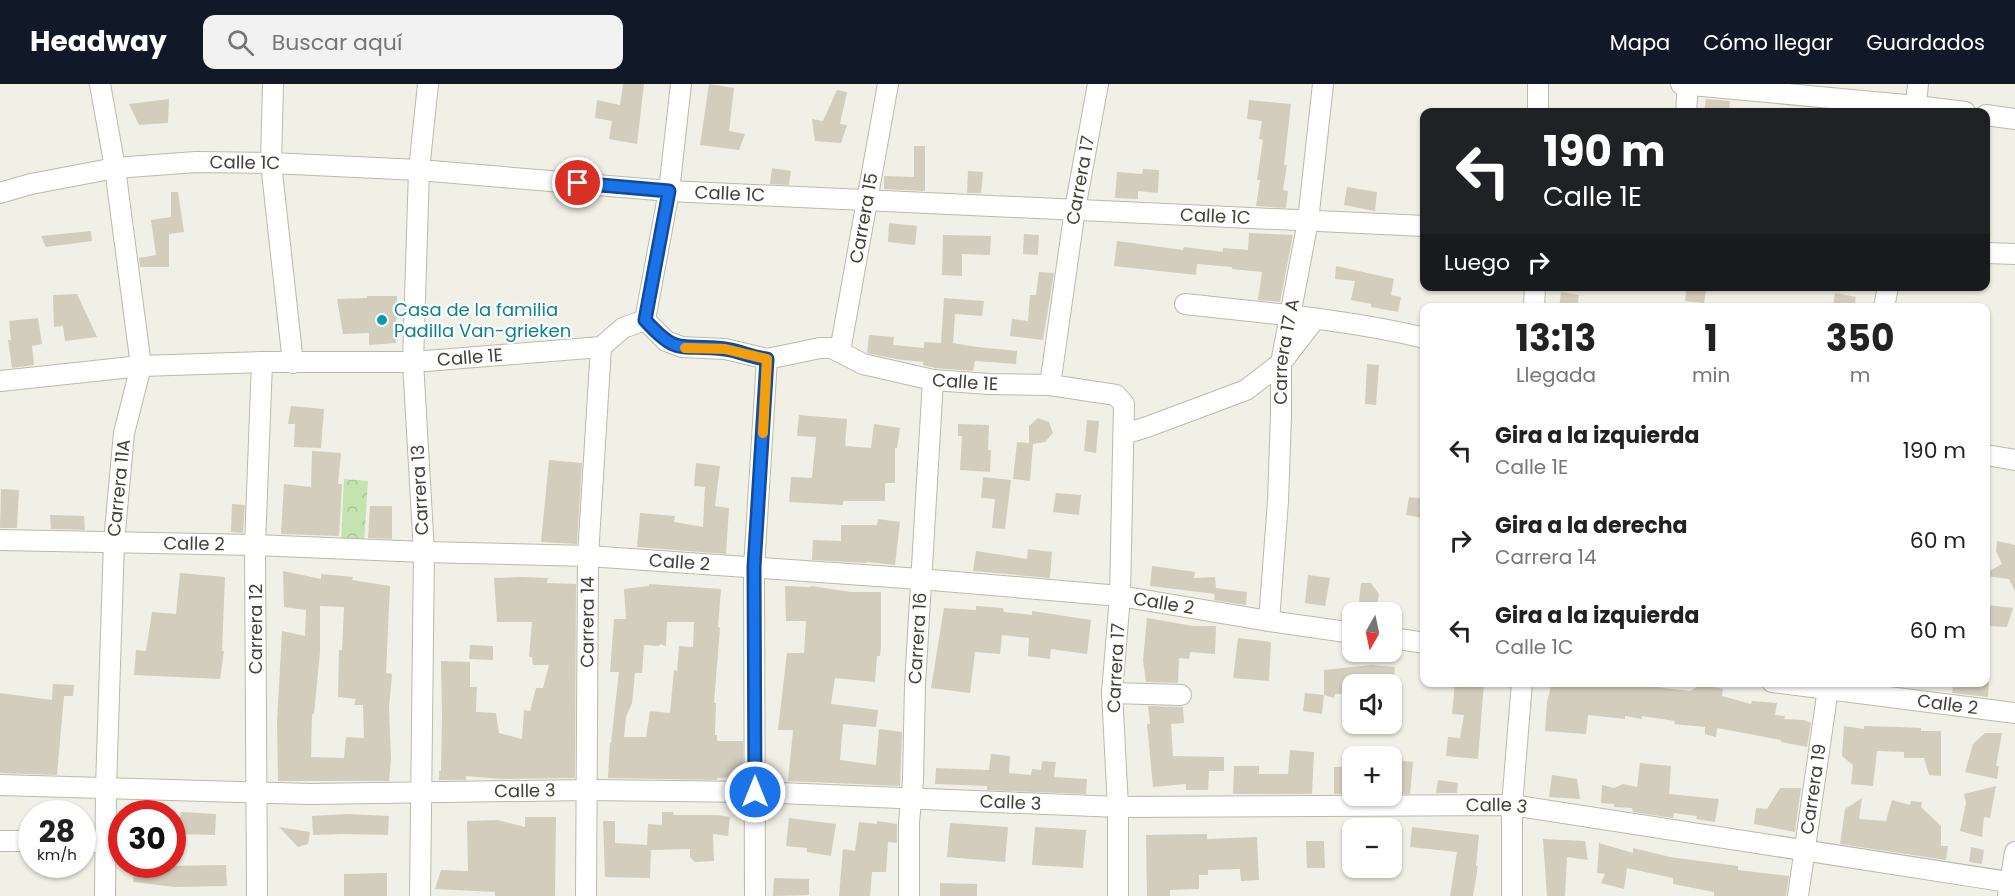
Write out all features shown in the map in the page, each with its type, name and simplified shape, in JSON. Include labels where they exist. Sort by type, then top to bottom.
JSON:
[{"type":"street","name":"Carrera 11A","points":[[100,84],[115,168],[141,366],[124,433],[114,542],[105,896]]},
{"type":"street","points":[[273,84],[271,163],[293,363]]},
{"type":"street","name":"Carrera 13","points":[[420,896],[424,552],[413,362],[419,170],[428,84]]},
{"type":"street","points":[[601,346],[623,328],[645,320],[669,191],[681,84]]},
{"type":"street","name":"Carrera 15","points":[[840,351],[888,84]]},
{"type":"street","name":"Carrera 17","points":[[1050,385],[1075,209],[1098,84]]},
{"type":"street","name":"Carrera 17 A","points":[[1269,621],[1278,501],[1281,363],[1308,221],[1323,84]]},
{"type":"street","points":[[1538,84],[1538,108]]},
{"type":"street","points":[[1681,84],[1906,108]]},
{"type":"street","points":[[1915,108],[1918,84]]},
{"type":"street","points":[[1686,108],[1688,85]]},
{"type":"street","points":[[1990,116],[2015,120]]},
{"type":"street","name":"Calle 1C","points":[[0,193],[31,184],[115,168],[196,162],[271,163],[419,170],[669,191],[1420,226]]},
{"type":"street","points":[[1990,253],[2015,254]]},
{"type":"street","points":[[1185,304],[1291,316],[1420,337]]},
{"type":"street","name":"Calle 1E","points":[[645,320],[666,341],[682,348],[725,349],[767,359],[820,348],[832,348],[863,364],[933,381],[1050,385],[1116,395],[1124,404]]},
{"type":"street","points":[[1124,434],[1246,390],[1281,363],[1315,320]]},
{"type":"street","name":"Calle 1E","points":[[0,381],[141,366],[262,362],[413,362],[601,346]]},
{"type":"street","name":"Carrera 14","points":[[586,896],[588,556],[601,346]]},
{"type":"street","points":[[755,896],[754,567],[767,359]]},
{"type":"street","name":"Carrera 12","points":[[257,896],[255,545],[262,362]]},
{"type":"street","name":"Carrera 16","points":[[909,896],[910,799],[913,780],[920,579],[933,381]]},
{"type":"street","name":"Carrera 17","points":[[1118,896],[1118,807],[1112,693],[1120,596],[1124,404]]},
{"type":"street","points":[[1990,456],[2015,460]]},
{"type":"street","name":"Calle 2","points":[[0,540],[255,545],[588,556],[754,567],[1120,596],[1342,631]]},
{"type":"street","points":[[1402,640],[1420,642]]},
{"type":"street","points":[[1512,896],[1512,805],[1522,687]]},
{"type":"street","name":"Carrera 19","points":[[1798,896],[1828,687]]},
{"type":"street","name":"Calle 2","points":[[1835,687],[2015,713]]},
{"type":"street","points":[[1112,693],[1181,695]]},
{"type":"street","name":"Calle 3","points":[[0,785],[257,793],[587,790],[755,792],[1118,807],[1512,805],[1806,850],[2011,887]]},
{"type":"street","points":[[0,841],[18,842]]},
{"type":"street","points":[[96,842],[105,842]]},
{"type":"street","points":[[2011,887],[2015,852]]},
{"type":"green space","points":[[344,479],[368,481],[364,544],[341,544]]},
{"type":"building","points":[[623,84],[644,84],[637,144],[609,139],[612,121],[595,118],[597,100],[620,105]]},
{"type":"building","points":[[709,84],[734,88],[729,131],[745,134],[739,150],[700,145]]},
{"type":"building","points":[[837,90],[847,92],[840,124],[847,125],[841,143],[815,141],[812,119],[823,121]]},
{"type":"building","points":[[169,99],[168,123],[139,125],[129,104]]},
{"type":"building","points":[[1706,99],[1730,101],[1729,108],[1705,108]]},
{"type":"building","points":[[1249,100],[1291,104],[1284,165],[1287,165],[1283,190],[1288,191],[1286,208],[1256,206],[1263,140],[1259,139],[1262,121],[1247,119]]},
{"type":"building","points":[[914,146],[925,146],[925,191],[884,189],[884,176],[914,177]]},
{"type":"building","points":[[772,168],[791,171],[789,185],[770,184]]},
{"type":"building","points":[[1143,169],[1159,170],[1158,193],[1138,191],[1138,199],[1115,198],[1117,172],[1142,174]]},
{"type":"building","points":[[968,171],[983,172],[981,193],[967,193]]},
{"type":"building","points":[[1347,187],[1377,192],[1375,211],[1344,205]]},
{"type":"building","points":[[171,192],[178,192],[184,232],[169,234],[169,267],[140,267],[139,258],[156,255],[151,220],[171,217]]},
{"type":"building","points":[[889,223],[917,226],[915,245],[888,242]]},
{"type":"building","points":[[91,231],[92,241],[46,247],[41,236]]},
{"type":"building","points":[[1249,233],[1293,235],[1280,302],[1258,300],[1262,272],[1197,264],[1196,275],[1114,266],[1117,241],[1183,250],[1184,247],[1223,252],[1223,248],[1248,250]]},
{"type":"building","points":[[1024,234],[1039,235],[1038,255],[1023,254]]},
{"type":"building","points":[[943,235],[991,236],[990,255],[962,254],[962,276],[942,275]]},
{"type":"building","points":[[1336,266],[1394,279],[1391,295],[1401,297],[1398,312],[1371,307],[1371,304],[1351,300],[1355,281],[1335,279]]},
{"type":"building","points":[[1039,272],[1054,273],[1043,340],[1010,336],[1012,319],[1028,321],[1030,295],[1036,295]]},
{"type":"building","points":[[1686,291],[1706,291],[1704,303],[1685,301]]},
{"type":"building","points":[[1561,292],[1579,295],[1578,303],[1560,303]]},
{"type":"building","points":[[1835,293],[1856,297],[1855,303],[1833,303]]},
{"type":"building","points":[[77,294],[97,337],[65,341],[63,326],[54,327],[53,295]]},
{"type":"building","points":[[367,296],[397,296],[396,343],[369,345],[369,333],[343,334],[337,299],[367,298]]},
{"type":"building","points":[[944,298],[984,301],[982,316],[955,314],[953,343],[1017,351],[1016,364],[975,361],[973,371],[935,368],[923,365],[923,362],[867,353],[869,335],[894,337],[893,345],[924,348],[924,342],[941,343]]},
{"type":"building","points":[[38,318],[42,344],[32,346],[34,365],[12,368],[8,340],[11,340],[9,321]]},
{"type":"building","points":[[1367,364],[1379,365],[1376,405],[1365,404]]},
{"type":"building","points":[[291,406],[324,409],[321,448],[294,447],[295,424],[288,424]]},
{"type":"building","points":[[799,415],[847,419],[845,446],[871,448],[874,424],[900,428],[897,448],[895,448],[895,483],[885,483],[885,501],[843,501],[843,505],[789,502],[791,477],[812,478],[816,437],[797,436]]},
{"type":"building","points":[[1038,418],[1049,422],[1053,433],[1045,442],[1033,444],[1030,481],[1013,479],[1017,442],[1029,443],[1029,426]]},
{"type":"building","points":[[1087,420],[1099,421],[1096,453],[1084,451]]},
{"type":"building","points":[[958,424],[989,425],[990,472],[960,470],[962,436],[958,436]]},
{"type":"building","points":[[312,451],[341,453],[338,484],[342,484],[339,536],[281,534],[284,484],[311,487]]},
{"type":"building","points":[[549,460],[582,463],[577,544],[541,542]]},
{"type":"building","points":[[696,463],[720,466],[715,506],[729,508],[726,554],[637,547],[640,513],[675,516],[674,522],[703,527],[705,487],[694,486]]},
{"type":"building","points":[[983,477],[1011,480],[1005,529],[992,528],[995,499],[981,498]]},
{"type":"building","points":[[1,489],[19,490],[17,528],[0,528]]},
{"type":"building","points":[[1056,493],[1081,495],[1079,515],[1053,512]]},
{"type":"building","points":[[1409,497],[1420,498],[1420,517],[1406,515]]},
{"type":"building","points":[[232,504],[245,505],[243,533],[231,532]]},
{"type":"building","points":[[370,506],[392,506],[392,539],[368,538]]},
{"type":"building","points":[[50,515],[84,516],[85,530],[51,529]]},
{"type":"building","points":[[878,519],[900,522],[895,565],[812,560],[813,540],[841,541],[841,525],[877,525]]},
{"type":"building","points":[[1997,541],[2015,545],[2015,591],[2009,579],[1990,577],[1990,571],[2002,564],[1996,551]]},
{"type":"building","points":[[1028,549],[1052,552],[1050,578],[973,571],[976,551],[1027,559]]},
{"type":"building","points":[[1152,566],[1195,572],[1194,578],[1215,577],[1216,588],[1247,592],[1246,605],[1214,600],[1215,594],[1150,586]]},
{"type":"building","points":[[283,571],[321,579],[321,574],[353,577],[352,580],[390,586],[386,673],[392,674],[389,708],[391,759],[389,781],[278,781],[277,722],[282,631],[305,636],[306,610],[284,607]],"holes":[[[320,606],[344,607],[342,650],[339,650],[338,697],[356,699],[354,705],[363,705],[364,738],[346,737],[344,758],[311,757],[312,714],[314,714],[320,652]]]},
{"type":"building","points":[[180,573],[225,577],[222,651],[224,651],[220,679],[134,675],[136,650],[146,651],[152,612],[176,614]]},
{"type":"building","points":[[1308,575],[1330,578],[1325,606],[1305,603]]},
{"type":"building","points":[[494,578],[548,578],[547,583],[576,584],[575,778],[501,779],[466,776],[466,780],[439,780],[442,717],[441,661],[470,662],[470,687],[477,687],[476,712],[496,713],[499,733],[522,739],[524,710],[530,711],[536,688],[543,688],[549,665],[533,665],[532,657],[529,657],[532,622],[497,622]]},
{"type":"building","points":[[1361,583],[1371,583],[1379,594],[1378,602],[1359,602]]},
{"type":"building","points":[[649,584],[721,589],[714,703],[716,703],[715,735],[717,735],[717,741],[743,741],[743,777],[717,778],[717,780],[608,778],[619,672],[610,672],[614,619],[626,619],[624,589],[649,586]],"holes":[[[667,622],[694,622],[693,647],[679,646],[670,713],[650,711],[646,737],[624,737],[626,717],[632,703],[635,673],[642,673],[644,645],[666,646]]]},
{"type":"building","points":[[785,586],[811,586],[851,592],[881,592],[881,646],[880,656],[877,656],[875,682],[835,678],[831,704],[878,710],[876,727],[843,724],[840,760],[876,765],[879,729],[902,732],[900,786],[788,781],[793,730],[778,730],[787,653],[804,653],[806,621],[786,621]]},
{"type":"building","points":[[1990,605],[2013,608],[2007,627],[1990,626]]},
{"type":"building","points":[[976,606],[1003,608],[1004,612],[1032,615],[1032,611],[1091,620],[1087,654],[1051,649],[1050,659],[1028,656],[1029,638],[1002,635],[1000,654],[975,652],[970,693],[931,688],[944,608],[976,610]]},
{"type":"building","points":[[1147,618],[1193,626],[1216,626],[1215,654],[1190,652],[1189,659],[1179,658],[1178,683],[1146,682],[1143,660]]},
{"type":"building","points":[[1238,638],[1271,642],[1269,681],[1233,678]]},
{"type":"building","points":[[470,645],[493,646],[493,660],[469,659]]},
{"type":"building","points":[[1371,665],[1395,667],[1394,674],[1342,674],[1342,694],[1335,694],[1334,698],[1324,695],[1324,670]]},
{"type":"building","points":[[53,684],[74,685],[73,696],[64,696],[57,775],[0,773],[0,693],[52,700]]},
{"type":"building","points":[[1455,687],[1484,687],[1478,759],[1446,756],[1448,737],[1460,738],[1464,715],[1452,714]]},
{"type":"building","points":[[1551,687],[1655,687],[1690,691],[1697,687],[1715,687],[1723,689],[1722,696],[1751,704],[1752,701],[1777,703],[1775,715],[1785,716],[1784,719],[1804,720],[1811,723],[1807,747],[1717,728],[1716,737],[1705,734],[1705,727],[1674,724],[1675,721],[1642,716],[1642,719],[1625,716],[1625,719],[1588,715],[1586,734],[1545,731]]},
{"type":"building","points":[[1953,687],[1989,687],[1988,697],[1952,693]]},
{"type":"building","points":[[1305,693],[1324,695],[1322,714],[1303,711]]},
{"type":"building","points":[[1148,706],[1183,707],[1184,723],[1171,724],[1173,756],[1224,757],[1224,771],[1209,771],[1208,790],[1186,790],[1186,784],[1153,787],[1147,724],[1150,724]]},
{"type":"building","points":[[1844,726],[1864,729],[1864,726],[1921,728],[1921,731],[1941,731],[1941,776],[1929,775],[1924,758],[1904,758],[1904,752],[1877,751],[1873,786],[1851,784],[1853,765],[1842,756]]},
{"type":"building","points":[[1985,733],[2002,733],[1996,766],[1999,766],[1997,779],[1965,772],[1973,744]]},
{"type":"building","points":[[1290,750],[1314,752],[1312,794],[1233,794],[1234,766],[1259,766],[1259,774],[1288,774]]},
{"type":"building","points":[[991,754],[1010,756],[1009,773],[1031,775],[1032,769],[1041,770],[1042,761],[1056,762],[1054,777],[1087,779],[1086,794],[987,790],[987,786],[935,784],[936,768],[989,770]]},
{"type":"building","points":[[1402,761],[1413,762],[1410,794],[1402,794]]},
{"type":"building","points":[[1640,763],[1671,766],[1669,794],[1719,799],[1715,822],[1696,819],[1697,816],[1674,813],[1673,818],[1633,812],[1632,808],[1614,807],[1614,804],[1601,803],[1602,785],[1614,788],[1623,784],[1637,787]]},
{"type":"building","points":[[1334,767],[1342,767],[1342,794],[1334,794]]},
{"type":"building","points":[[1552,775],[1577,779],[1580,799],[1549,797]]},
{"type":"building","points":[[1438,780],[1458,783],[1457,793],[1436,793]]},
{"type":"building","points":[[1996,786],[1990,818],[1984,817],[1982,837],[1960,831],[1966,803],[1964,794]]},
{"type":"building","points":[[1780,788],[1801,788],[1795,832],[1754,824],[1756,808],[1767,809]]},
{"type":"building","points":[[1862,798],[1859,819],[1886,821],[1892,800],[1910,805],[1911,801],[1922,802],[1921,807],[1941,826],[1941,846],[1948,846],[1946,860],[1840,844],[1845,809]]},
{"type":"building","points":[[186,812],[216,814],[215,835],[186,834]]},
{"type":"building","points":[[662,812],[673,812],[674,815],[730,817],[728,836],[713,834],[714,861],[695,862],[690,857],[690,849],[651,850],[650,878],[605,877],[603,821],[615,821],[615,843],[647,845],[648,824],[662,825]]},
{"type":"building","points":[[347,814],[389,816],[388,835],[313,835],[312,816]]},
{"type":"building","points":[[525,817],[556,817],[555,896],[495,896],[495,892],[435,889],[441,870],[468,871],[467,821],[497,820],[525,827]]},
{"type":"building","points":[[789,818],[836,824],[831,856],[807,852],[807,848],[786,846]]},
{"type":"building","points":[[877,821],[897,824],[897,843],[888,842],[886,872],[872,872],[870,896],[839,896],[843,849],[855,851],[859,822],[877,824]]},
{"type":"building","points":[[950,823],[1008,827],[1005,862],[947,857]]},
{"type":"building","points":[[279,827],[310,832],[308,844],[298,847]]},
{"type":"building","points":[[1035,827],[1086,830],[1083,868],[1032,865]]},
{"type":"building","points":[[1412,827],[1479,835],[1476,866],[1478,866],[1473,896],[1450,896],[1457,852],[1410,847]]},
{"type":"building","points":[[1207,834],[1207,839],[1257,837],[1259,880],[1241,881],[1240,869],[1208,870],[1208,875],[1199,875],[1199,889],[1170,890],[1170,896],[1147,896],[1146,835]]},
{"type":"building","points":[[1543,839],[1585,841],[1588,860],[1567,857],[1565,896],[1547,896]]},
{"type":"building","points":[[1306,841],[1324,841],[1325,868],[1307,868]]},
{"type":"building","points":[[1599,843],[1633,853],[1633,848],[1670,857],[1738,866],[1738,870],[1789,876],[1786,896],[1714,896],[1714,892],[1673,884],[1673,878],[1627,868],[1624,889],[1601,883],[1605,874],[1597,873]]},
{"type":"building","points":[[1971,847],[1984,850],[1982,864],[1969,862]]},
{"type":"building","points":[[226,865],[227,886],[175,887],[133,882],[133,878],[186,878],[186,866]]},
{"type":"building","points":[[387,873],[387,896],[344,896],[344,874]]},
{"type":"building","points":[[774,878],[809,879],[809,895],[773,896]]},
{"type":"building","points":[[940,883],[977,884],[977,896],[940,896]]},
{"type":"slow traffic","points":[[685,348],[725,349],[767,359],[763,433]]},
{"type":"place","name":"Casa de la familia Padilla Van-grieken","points":[[382,320]]},
{"type":"route","points":[[578,183],[669,191],[645,320],[666,341],[682,348],[725,349],[767,359],[754,567],[755,792]]}]
